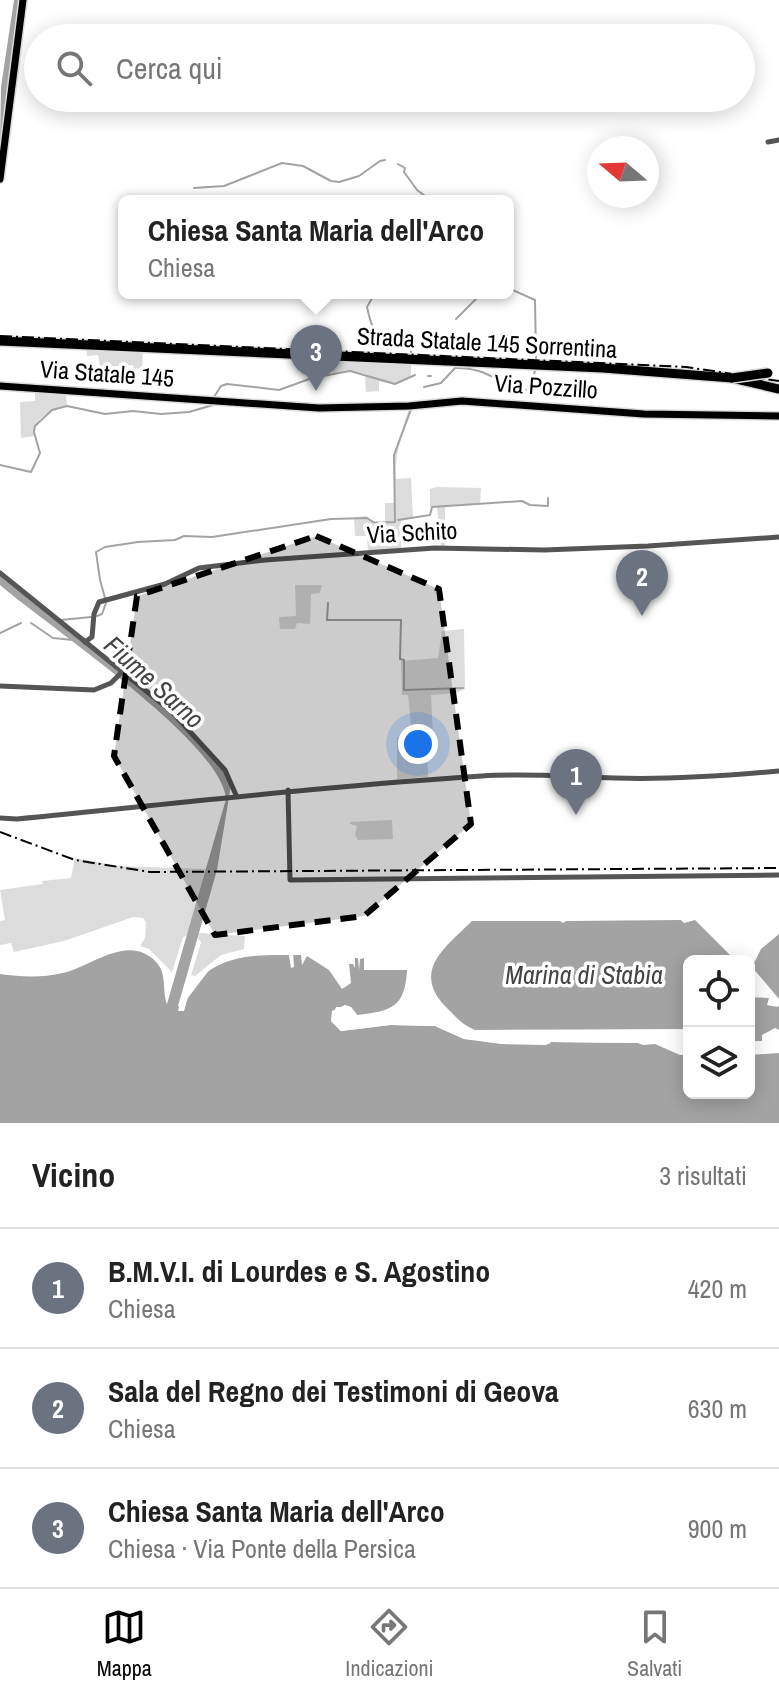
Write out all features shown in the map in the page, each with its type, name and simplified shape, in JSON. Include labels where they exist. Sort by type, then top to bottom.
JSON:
[{"type":"highway","name":"Strada Statale 145 Sorrentina","points":[[0,341],[734,377],[756,376],[779,369]]},
{"type":"highway","points":[[615,369],[669,370],[734,377],[779,387]]},
{"type":"highway","points":[[760,380],[779,387]]},
{"type":"main road","points":[[0,179],[23,0]]},
{"type":"main road","name":"Via Statale 145","points":[[0,386],[323,408],[409,406]]},
{"type":"main road","name":"Via Pozzillo","points":[[409,406],[462,401],[644,414],[779,416]]},
{"type":"street","points":[[768,142],[779,140]]},
{"type":"street","name":"Via Schito","points":[[85,642],[91,638],[99,602],[165,584],[199,568],[435,548],[544,550],[779,537]]},
{"type":"street","points":[[0,573],[123,671],[190,731],[225,770],[236,795]]},
{"type":"street","points":[[0,686],[94,690],[111,683],[123,671]]},
{"type":"street","points":[[0,818],[17,819],[288,790],[482,776],[550,774],[634,779],[706,778],[779,771]]},
{"type":"street","points":[[288,790],[290,880],[779,875]]},
{"type":"highlighted area","points":[[316,536],[439,589],[471,824],[364,916],[215,935],[114,756],[137,596]]},
{"type":"shaded area","points":[[86,347],[143,350],[142,368],[134,369],[133,365],[100,367],[98,355],[87,356]]},
{"type":"shaded area","points":[[320,357],[411,362],[411,375],[396,383],[379,381],[379,391],[366,392],[365,377],[372,377],[352,372],[333,375],[332,367],[320,368]]},
{"type":"shaded area","points":[[35,391],[66,394],[67,406],[49,412],[40,419],[35,436],[21,438],[20,402],[35,401]]},
{"type":"shaded area","points":[[413,408],[400,443],[396,479],[411,478],[413,518],[401,521],[401,549],[368,552],[367,536],[355,536],[354,518],[366,516],[372,521],[385,521],[385,503],[395,503],[393,458],[409,409]]},
{"type":"shaded area","points":[[481,488],[480,504],[445,506],[445,547],[441,547],[437,507],[430,507],[430,489]]},
{"type":"shaded area","points":[[295,585],[322,585],[320,593],[311,594],[310,624],[297,623],[295,629],[280,629],[279,617],[296,616]]},
{"type":"shaded area","points":[[464,629],[465,689],[431,695],[433,736],[423,737],[423,743],[427,744],[428,777],[397,779],[397,737],[412,736],[408,695],[402,695],[401,661],[438,658],[442,631]]},
{"type":"shaded area","points":[[392,820],[393,839],[358,840],[355,835],[357,826],[350,824],[350,822]]},
{"type":"shaded area","points":[[75,858],[118,866],[206,869],[188,935],[183,937],[172,972],[149,949],[140,946],[145,938],[146,922],[143,918],[133,917],[64,941],[14,952],[11,943],[0,945],[0,921],[5,920],[0,890],[71,878]]},
{"type":"shaded area","points":[[199,933],[245,936],[244,949],[221,955],[195,976],[191,975],[201,942]]},
{"type":"water","points":[[14,0],[19,0],[0,146],[1,87]]},
{"type":"water","points":[[0,576],[168,711],[223,771],[231,785],[217,870],[178,1006],[184,1010],[190,993],[211,969],[239,958],[289,955],[292,968],[293,955],[301,955],[302,965],[307,956],[329,970],[342,989],[351,983],[349,964],[355,968],[355,958],[358,958],[359,970],[360,959],[364,958],[364,970],[407,970],[406,983],[399,1000],[379,1012],[357,1015],[351,1007],[336,1007],[331,1021],[341,1031],[390,1025],[435,1026],[464,1039],[549,1044],[654,1043],[683,1054],[683,1099],[755,1099],[755,1055],[779,1053],[779,1123],[0,1123],[0,974],[55,975],[111,954],[135,950],[146,954],[160,967],[167,1004],[226,799],[217,775],[165,717],[0,585]]},
{"type":"water","name":"Marina di Stabia","points":[[681,920],[684,923],[695,920],[730,955],[683,955],[683,1029],[475,1030],[462,1023],[435,993],[431,981],[436,959],[472,921]]},
{"type":"water","points":[[779,934],[779,999],[755,971],[755,961],[761,949]]},
{"type":"water","points":[[755,997],[769,998],[767,1005],[779,1005],[779,1030],[775,1028],[762,1035],[762,1041],[755,1041]]},
{"type":"pier","points":[[198,939],[201,942],[185,994],[207,966],[232,954],[258,950],[293,951],[294,967],[291,968],[289,955],[258,954],[233,958],[210,969],[187,999],[184,1011],[178,1011]]},
{"type":"pier","points":[[345,1005],[357,1015],[353,1017],[345,1009],[338,1011],[335,1021],[342,1027],[390,1021],[435,1022],[465,1035],[501,1040],[655,1040],[683,1051],[683,1055],[655,1044],[501,1044],[464,1039],[435,1026],[390,1025],[341,1031],[331,1021],[332,1011]]},
{"type":"waterway","points":[[194,188],[224,186],[282,163],[303,166],[339,182],[359,176],[385,160]]},
{"type":"waterway","points":[[398,164],[405,168],[404,172],[424,195]]},
{"type":"waterway","points":[[514,291],[535,300],[536,358]]},
{"type":"waterway","points":[[372,299],[367,307],[376,332],[385,340],[410,345],[411,352]]},
{"type":"waterway","points":[[456,319],[476,299]]},
{"type":"waterway","points":[[424,387],[441,383],[455,368],[477,371],[531,391],[535,370]]},
{"type":"waterway","points":[[214,397],[221,386],[227,384],[279,390],[312,378],[350,371],[395,384],[415,375]]},
{"type":"waterway","points":[[0,465],[31,472],[40,453],[35,426],[52,410],[67,406],[105,414],[133,411],[161,414],[189,412],[213,405]]},
{"type":"waterway","points":[[105,598],[96,552],[105,547],[175,540],[184,536],[212,537],[331,519],[367,518],[375,523],[395,522],[394,455],[411,409]]},
{"type":"waterway","points":[[398,520],[430,515],[432,507],[522,501],[530,505],[548,506],[548,498]]},
{"type":"waterway","points":[[97,616],[102,614],[106,603]]},
{"type":"waterway","points":[[328,603],[327,620],[401,620],[400,659],[404,660],[404,690],[463,688]]},
{"type":"waterway","points":[[61,620],[91,617]]},
{"type":"waterway","points":[[0,633],[21,623]]},
{"type":"waterway","points":[[31,623],[53,638],[73,640]]},
{"type":"railway","points":[[0,336],[686,367],[779,381]]},
{"type":"railway","points":[[0,832],[75,860],[150,872],[779,868]]},
{"type":"place","name":"Chiesa Santa Maria dell'Arco","points":[[316,391]]},
{"type":"place","name":"Sala del Regno dei Testimoni di Geova","points":[[642,616]]},
{"type":"place","name":"B.M.V.I. di Lourdes e S. Agostino","points":[[576,815]]},
{"type":"water label","name":"Fiume Sarno","points":[[154,682]]}]
